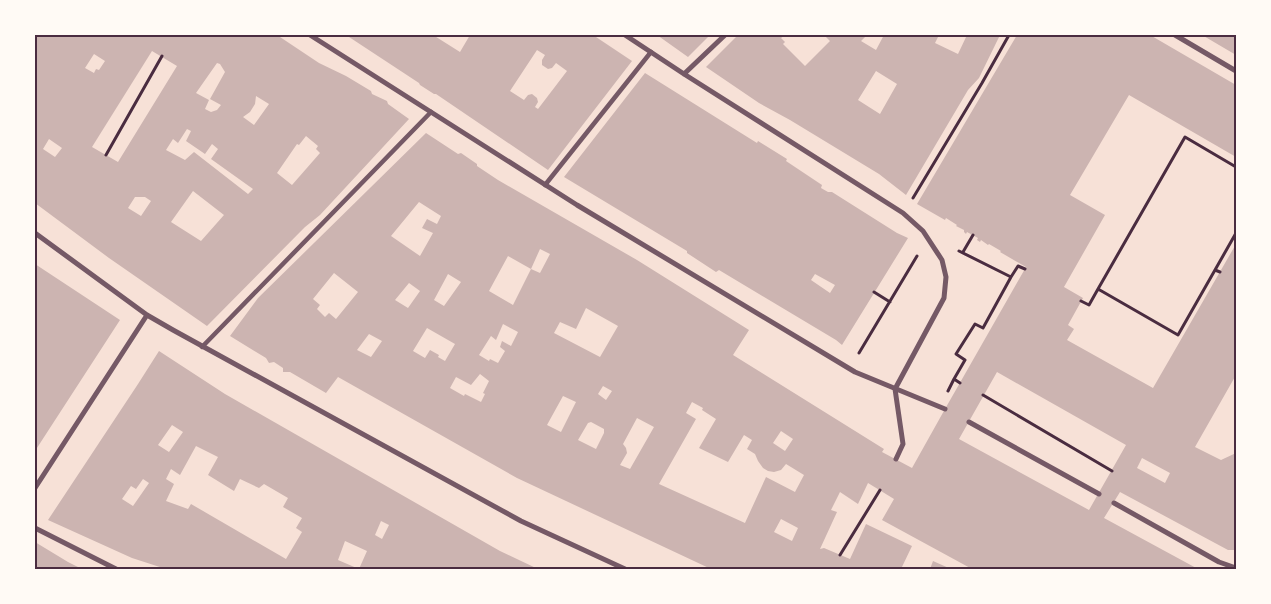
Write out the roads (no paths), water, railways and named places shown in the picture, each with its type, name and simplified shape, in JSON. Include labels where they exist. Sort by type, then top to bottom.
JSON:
[{"type":"street","points":[[310,35],[545,185],[849,369],[945,409]]},
{"type":"street","points":[[625,35],[903,213],[923,231],[942,260],[946,277],[944,298],[895,389],[903,444],[896,459]]},
{"type":"street","points":[[684,74],[725,35]]},
{"type":"street","points":[[1175,35],[1236,71]]},
{"type":"street","points":[[545,185],[651,52]]},
{"type":"street","points":[[202,347],[431,112]]},
{"type":"street","points":[[35,233],[147,315],[202,347],[521,521],[624,569]]},
{"type":"street","points":[[35,488],[147,315]]},
{"type":"street","points":[[968,422],[1099,494]]},
{"type":"street","points":[[1114,503],[1219,562],[1236,568]]},
{"type":"street","points":[[35,528],[116,569]]}]
